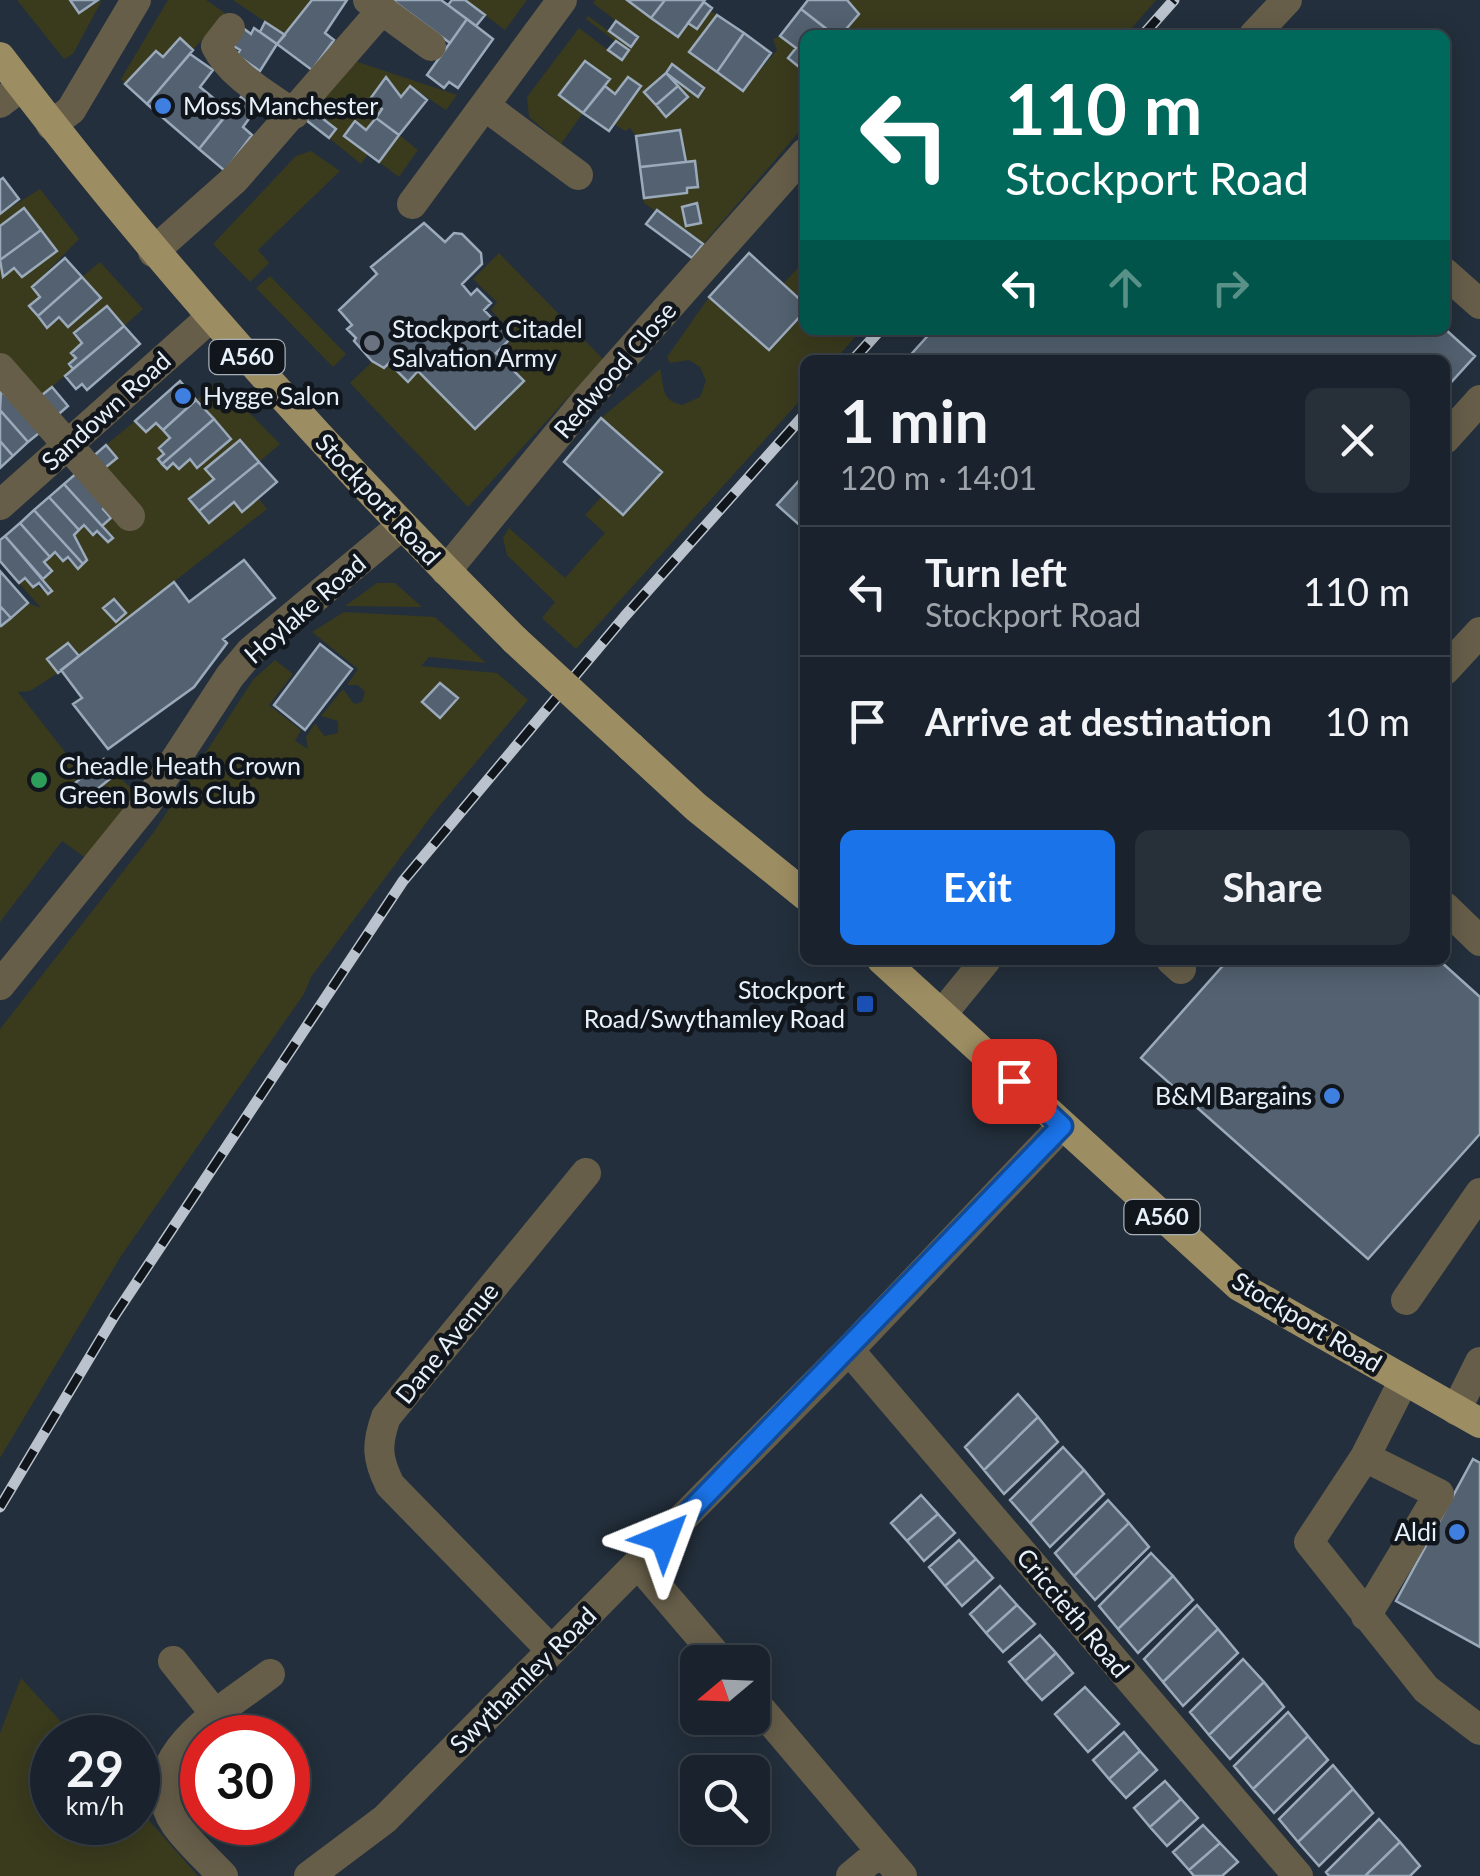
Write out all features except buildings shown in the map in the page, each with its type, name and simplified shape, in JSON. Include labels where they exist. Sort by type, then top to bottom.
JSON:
[{"type":"main road","name":"Stockport Road","points":[[0,57],[11,94],[51,125],[152,252],[402,526],[515,640],[696,807],[800,891]]},
{"type":"main road","name":"Stockport Road","points":[[888,965],[1239,1286],[1468,1417]]},
{"type":"street","points":[[51,125],[70,110],[136,0]]},
{"type":"street","points":[[409,196],[484,106],[562,0]]},
{"type":"street","points":[[1259,30],[1287,0]]},
{"type":"street","points":[[152,252],[294,114],[375,5],[432,46]]},
{"type":"street","points":[[230,28],[216,46],[218,52],[240,75],[294,114]]},
{"type":"street","points":[[484,106],[578,175]]},
{"type":"street","name":"Redwood Close","points":[[446,571],[588,399],[799,171]]},
{"type":"street","points":[[1450,277],[1480,304]]},
{"type":"street","name":"Sandown Road","points":[[0,505],[211,317]]},
{"type":"street","points":[[0,368],[130,516]]},
{"type":"street","points":[[1450,433],[1480,400]]},
{"type":"street","name":"Hoylake Road","points":[[0,986],[147,802],[251,651],[402,526]]},
{"type":"street","points":[[1450,665],[1480,632]]},
{"type":"street","points":[[1450,913],[1480,941]]},
{"type":"street","points":[[942,1014],[982,965]]},
{"type":"street","name":"Swythamley Road","points":[[309,1876],[385,1819],[639,1565],[1062,1126]]},
{"type":"street","name":"Dane Avenue","points":[[552,1650],[390,1485],[378,1460],[378,1439],[386,1417],[586,1174]]},
{"type":"street","points":[[1406,1300],[1480,1193]]},
{"type":"street","name":"Criccieth Road","points":[[849,1350],[1298,1876]]},
{"type":"street","points":[[1468,1417],[1480,1362]]},
{"type":"street","points":[[1404,1380],[1366,1457],[1309,1542],[1426,1688],[1480,1730]]},
{"type":"street","points":[[1366,1457],[1439,1494],[1366,1616]]},
{"type":"street","points":[[639,1565],[707,1645]]},
{"type":"street","points":[[174,1661],[216,1715],[270,1674]]},
{"type":"street","points":[[770,1720],[902,1876]]},
{"type":"street","points":[[180,1752],[168,1764],[163,1780],[164,1798],[180,1828]]},
{"type":"street","points":[[195,1845],[223,1876]]},
{"type":"street","points":[[852,1876],[881,1851]]},
{"type":"green space","points":[[17,0],[70,0],[79,13],[102,0],[73,54],[64,59]]},
{"type":"green space","points":[[168,0],[206,0],[225,13],[193,50],[180,38],[163,57],[156,51],[125,84],[121,79]]},
{"type":"green space","points":[[233,0],[312,0],[285,35]]},
{"type":"green space","points":[[465,0],[527,0],[505,30]]},
{"type":"green space","points":[[595,0],[627,0],[678,37],[688,23],[697,29],[711,11],[717,15],[690,52],[743,90],[777,50],[773,39],[780,36],[796,48],[789,58],[800,65],[800,131],[703,244],[644,203],[644,198],[687,194],[687,188],[698,186],[695,161],[686,162],[680,130],[636,136],[630,128],[625,131],[614,124],[641,86],[628,77],[615,94],[605,86],[609,80],[585,62],[559,95],[583,113],[561,144],[529,117],[527,97],[579,28],[621,60],[628,51],[586,19],[588,16],[630,47],[637,37],[593,3]],"holes":[[[672,64],[704,87],[698,96],[680,83],[645,92]]]},
{"type":"green space","points":[[847,0],[1156,0],[1130,30],[845,30],[859,14]]},
{"type":"green space","points":[[349,59],[457,95],[446,110],[410,86],[401,97],[385,78],[370,99],[382,109],[366,130],[355,122],[344,135],[368,154],[361,164],[329,138],[336,129],[313,111]]},
{"type":"green space","points":[[399,135],[418,150],[399,177],[379,162]]},
{"type":"green space","points":[[311,151],[340,171],[258,250],[269,263],[250,282],[213,244],[296,156]]},
{"type":"green space","points":[[40,189],[79,239],[32,287],[40,297],[29,307],[47,327],[100,297],[82,277],[100,262],[143,309],[124,326],[106,307],[75,333],[82,343],[71,352],[76,358],[69,364],[73,369],[37,399],[0,356],[0,214]]},
{"type":"green space","points":[[499,253],[603,359],[468,507],[350,383],[375,359],[389,363],[407,382],[418,371],[475,429],[524,381],[498,355],[515,336],[491,310],[497,302],[473,279]]},
{"type":"green space","points":[[800,265],[800,299],[783,284]]},
{"type":"green space","points":[[270,276],[346,354],[333,367],[256,288]]},
{"type":"green space","points":[[709,297],[769,350],[800,316],[800,335],[857,335],[839,355],[800,355],[800,401],[576,649],[542,618],[555,602],[507,555],[503,538],[509,528],[565,578],[605,533],[585,515],[602,496],[623,515],[661,472],[601,418],[660,369],[664,391],[670,399],[682,405],[700,397],[706,381],[700,367],[689,360],[670,363],[667,357]]},
{"type":"green space","points":[[218,381],[280,444],[259,462],[240,441],[214,479],[189,499],[209,522],[234,502],[242,511],[258,498],[267,509],[79,656],[67,643],[47,659],[58,673],[30,691],[18,692],[84,776],[74,784],[85,798],[116,774],[136,793],[86,858],[62,841],[0,922],[0,625],[28,603],[41,608],[19,583],[25,578],[49,594],[52,590],[43,579],[51,570],[44,562],[55,552],[78,568],[81,544],[74,535],[84,525],[107,542],[112,538],[102,526],[111,518],[103,509],[101,471],[117,458],[106,445],[135,421],[146,432],[156,423],[170,438],[159,448],[164,454],[158,460],[166,468],[173,463],[179,469],[190,459],[198,468],[231,439],[196,400]]},
{"type":"green space","points":[[377,583],[395,583],[422,607],[345,606]]},
{"type":"green space","points":[[344,612],[435,617],[486,663],[429,657],[421,666],[497,673],[528,700],[435,811],[311,977],[304,994],[121,1256],[0,1458],[0,1029],[154,832],[253,680],[275,660],[293,674],[269,705],[301,730],[295,741],[308,749],[306,737],[315,723],[324,736],[338,733],[338,721],[321,716],[343,689],[354,704],[362,702],[365,692],[358,685],[347,685],[358,669],[312,632]],"holes":[[[440,683],[457,698],[439,718],[422,702]]]},
{"type":"green space","points":[[21,1678],[55,1715],[30,1715],[30,1845],[160,1845],[160,1833],[198,1876],[0,1876],[0,1733]]},
{"type":"railway","points":[[1147,30],[1174,0]]},
{"type":"railway","points":[[858,355],[876,335]]},
{"type":"railway","points":[[0,1507],[115,1315],[403,881],[625,616],[800,420]]},
{"type":"place","name":"Moss Manchester","points":[[163,106]]},
{"type":"place","name":"Stockport Citadel Salvation Army","points":[[372,343]]},
{"type":"place","name":"Hygge Salon","points":[[183,396]]},
{"type":"place","name":"Cheadle Heath Crown Green Bowls Club","points":[[39,780]]},
{"type":"place","name":"Stockport Road/Swythamley Road","points":[[865,1004]]},
{"type":"place","name":"B&M Bargains","points":[[1332,1096]]},
{"type":"place","name":"Aldi","points":[[1457,1532]]},
{"type":"route","points":[[664,1538],[1062,1126],[1014,1081]]}]
